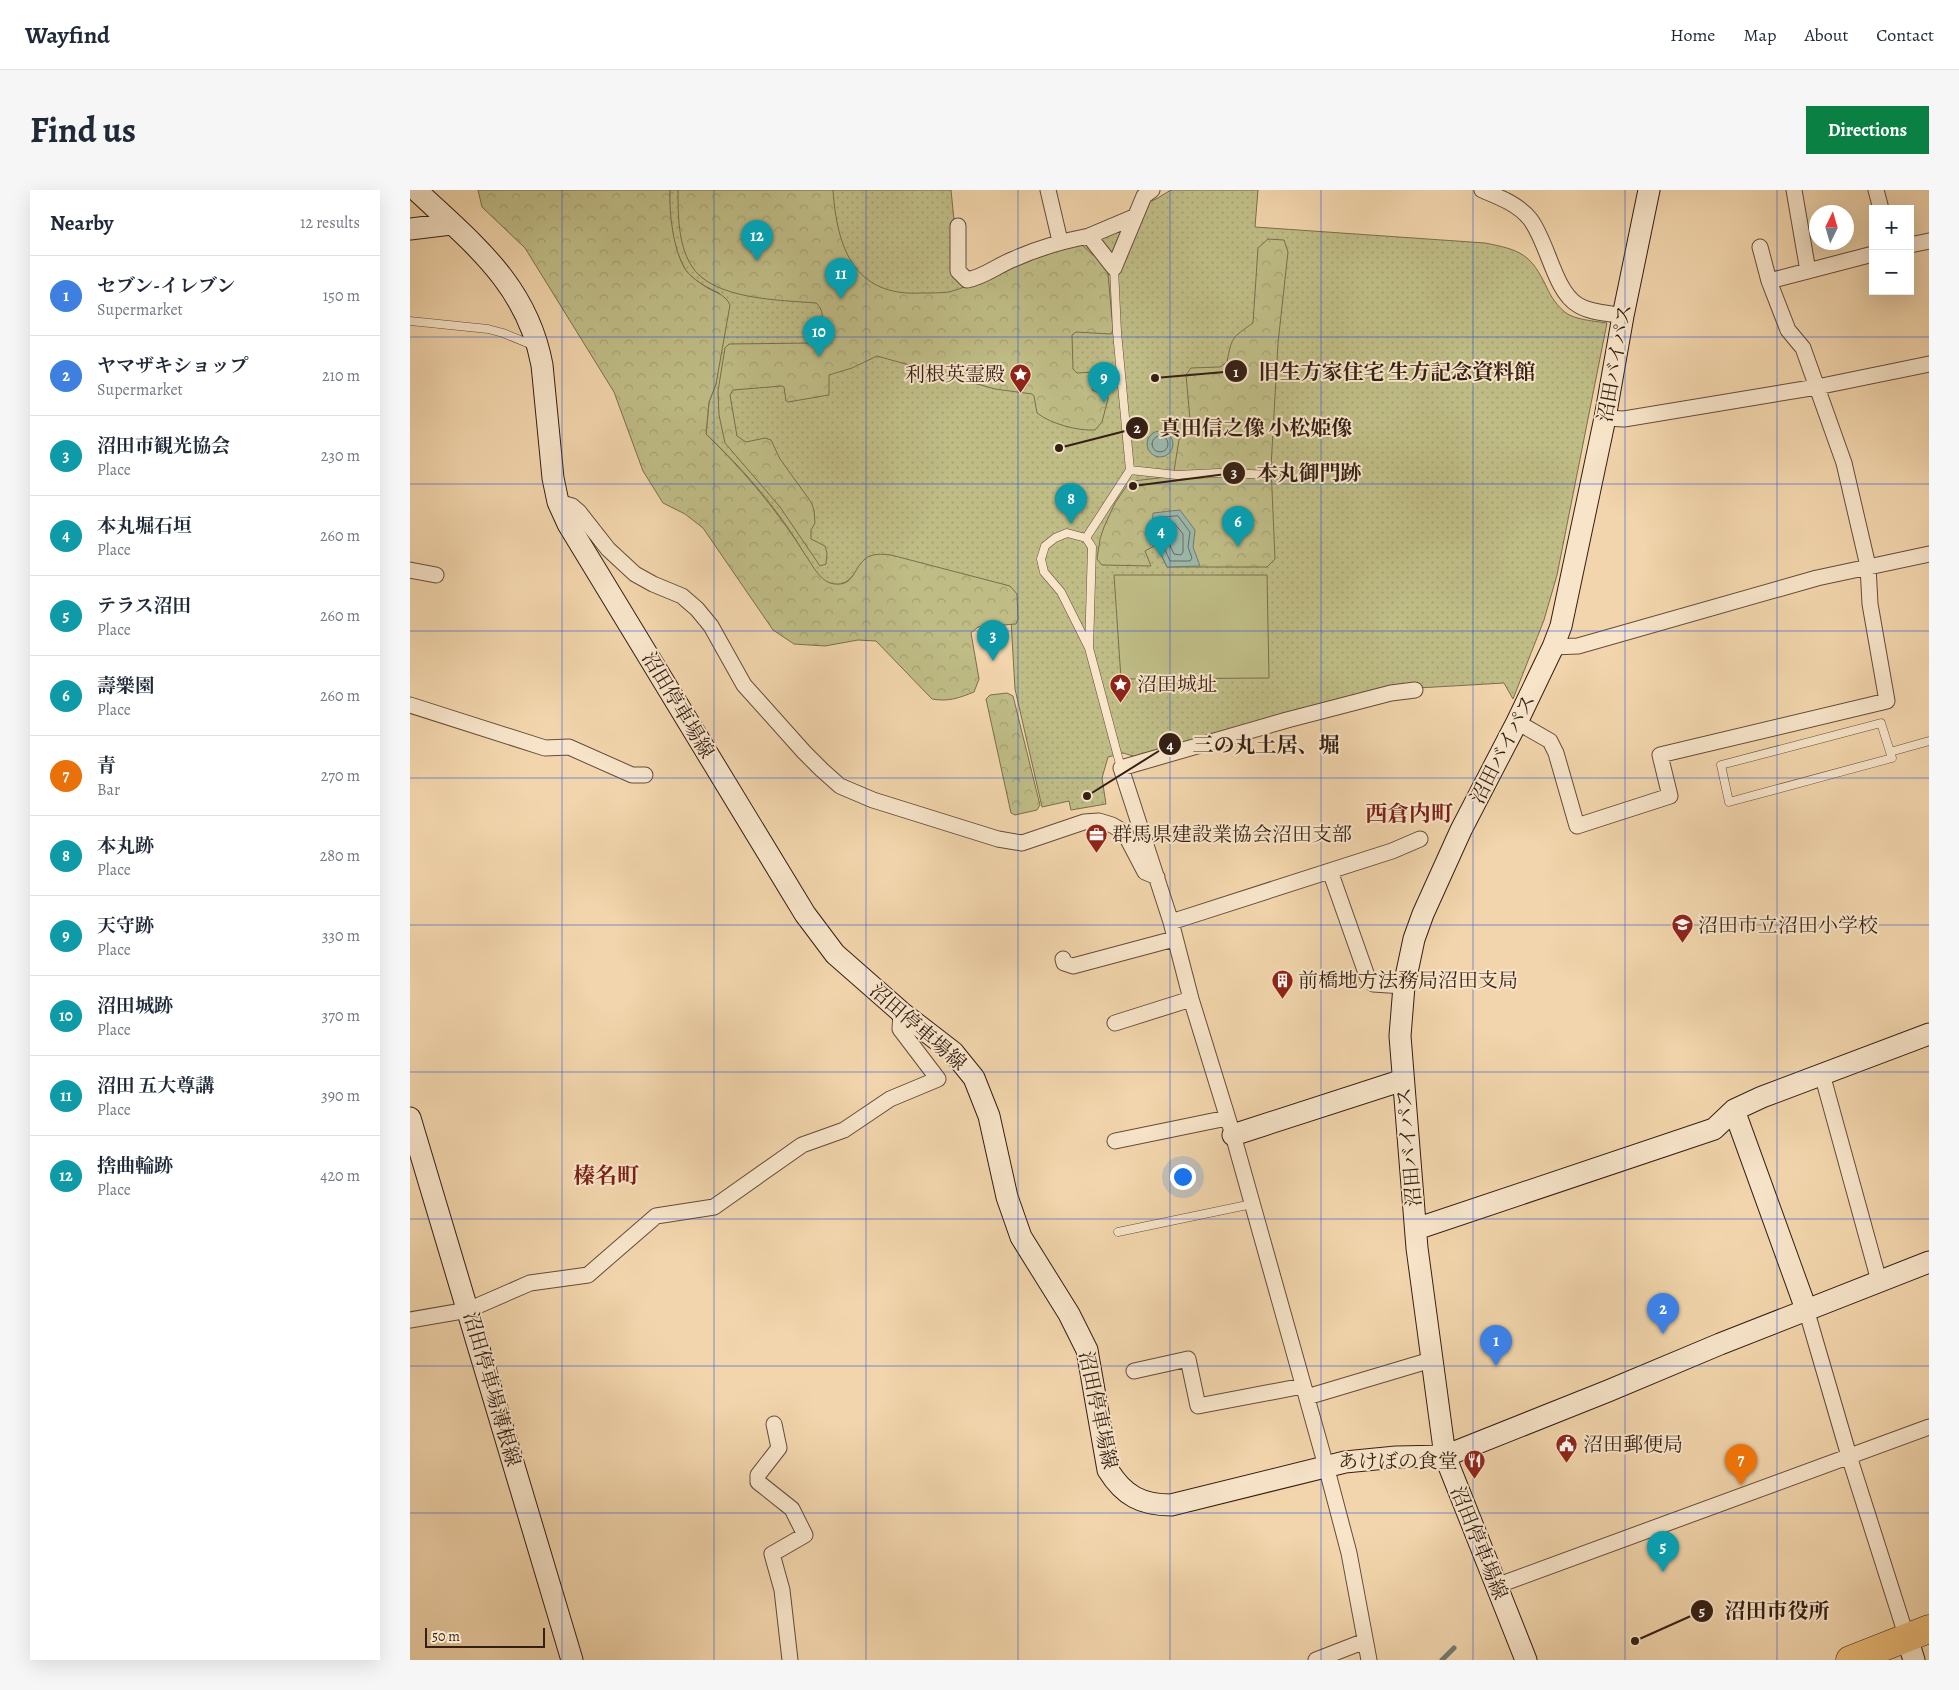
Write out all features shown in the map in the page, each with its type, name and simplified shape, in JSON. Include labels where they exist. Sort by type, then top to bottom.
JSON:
[{"type":"highway","points":[[1850,1660],[1917,1642]]},
{"type":"street","points":[[416,190],[451,224]]},
{"type":"street","points":[[1048,190],[1060,241]]},
{"type":"street","points":[[1482,190],[1511,202],[1529,218],[1540,234],[1559,280],[1568,295],[1578,305],[1623,316]]},
{"type":"street","name":"沼田バイパス","points":[[1445,1456],[1416,1229],[1403,1080],[1400,1036],[1404,986],[1414,940],[1427,902],[1461,830],[1517,722],[1561,626],[1605,418],[1623,316],[1649,190]]},
{"type":"street","points":[[1794,190],[1808,270]]},
{"type":"street","points":[[1876,190],[1880,205]]},
{"type":"street","points":[[1114,268],[1145,192]]},
{"type":"street","points":[[958,226],[958,270],[967,280],[974,279],[1012,259],[1060,241],[1089,236],[1134,217]]},
{"type":"street","points":[[410,229],[451,224]]},
{"type":"street","name":"沼田停車場線","points":[[451,224],[499,271],[520,303],[539,347],[553,478],[558,502],[580,544],[813,926],[835,954],[901,1012],[953,1052],[974,1078],[988,1116],[1007,1196],[1021,1238],[1069,1314],[1087,1350],[1108,1470],[1120,1485],[1138,1500],[1171,1505],[1345,1462],[1396,1457],[1445,1456],[1526,1660]]},
{"type":"street","points":[[1089,236],[1114,268]]},
{"type":"street","points":[[1914,244],[1929,241]]},
{"type":"street","points":[[1517,722],[1550,742],[1556,753],[1577,826],[1670,796],[1660,755],[1886,702],[1870,604],[1868,566],[1844,463],[1803,348],[1788,330],[1769,281],[1760,247]]},
{"type":"street","points":[[1769,281],[1869,255]]},
{"type":"street","points":[[1605,418],[1624,418],[1817,387],[1929,364]]},
{"type":"street","points":[[558,502],[572,506],[579,512],[608,549],[635,574],[682,596],[697,609],[711,626],[744,685],[822,770],[840,786],[873,800],[998,839],[1022,843],[1084,822],[1099,821],[1112,825],[1124,832],[1145,872],[1157,877]]},
{"type":"street","points":[[1553,647],[1578,646],[1817,578],[1929,554]]},
{"type":"street","points":[[410,570],[436,575]]},
{"type":"street","points":[[1370,1660],[1349,1553],[1326,1466],[1230,1126],[1174,939],[1171,922],[1121,768],[1296,717],[1391,693],[1416,690]]},
{"type":"street","points":[[410,705],[545,748],[569,747],[632,775],[645,775]]},
{"type":"street","points":[[1171,922],[1392,851],[1420,838]]},
{"type":"street","points":[[1330,871],[1367,976],[1374,984],[1404,986]]},
{"type":"street","points":[[1063,958],[1064,964],[1073,966],[1174,939]]},
{"type":"street","points":[[1116,1023],[1191,998]]},
{"type":"street","points":[[410,1320],[468,1310],[530,1283],[588,1276],[656,1216],[714,1206],[802,1145],[844,1130],[890,1099],[938,1080],[900,1029],[901,1012]]},
{"type":"street","points":[[1416,1229],[1714,1129],[1734,1110],[1762,1097],[1929,1034]]},
{"type":"street","points":[[1822,1074],[1879,1281]]},
{"type":"street","points":[[1115,1141],[1230,1126],[1403,1080]]},
{"type":"street","points":[[1734,1110],[1806,1309],[1849,1456],[1917,1642]]},
{"type":"street","name":"沼田停車場薄根線","points":[[410,1118],[572,1660]]},
{"type":"street","points":[[1445,1456],[1806,1309],[1929,1262]]},
{"type":"street","points":[[1134,1371],[1188,1359],[1198,1406],[1305,1392],[1432,1360]]},
{"type":"street","points":[[774,1424],[779,1448],[758,1475],[758,1482],[792,1509],[805,1535],[772,1554],[782,1590],[790,1660]]},
{"type":"street","points":[[1496,1586],[1929,1427]]},
{"type":"street","points":[[1316,1660],[1365,1641]]},
{"type":"lane","points":[[1086,538],[1130,470],[1117,332],[1114,268]]},
{"type":"lane","points":[[410,321],[488,329],[539,347]]},
{"type":"lane","points":[[1130,470],[1177,475],[1218,473],[1276,475]]},
{"type":"lane","points":[[1089,648],[1092,547],[1086,538],[1067,533],[1055,538],[1045,546],[1041,559],[1044,572],[1061,592],[1089,648],[1121,768]]},
{"type":"lane","points":[[1881,722],[1890,752],[1892,758],[1729,802],[1721,765],[1881,722]]},
{"type":"lane","points":[[1890,752],[1929,741]]},
{"type":"lane","points":[[1118,1232],[1252,1204]]},
{"type":"green space","points":[[478,190],[670,190],[673,231],[677,251],[685,269],[698,282],[725,298],[730,305],[716,384],[709,402],[706,434],[760,492],[818,573],[830,583],[841,584],[850,580],[865,559],[881,554],[1010,586],[1017,594],[1018,619],[1016,624],[978,627],[971,633],[979,679],[974,692],[953,699],[932,699],[876,641],[858,640],[825,646],[794,644],[773,630],[703,528],[685,514],[663,503],[643,471],[614,392],[525,248],[482,207]]},
{"type":"green space","points":[[670,190],[951,190],[955,270],[982,273],[1156,199],[1171,190],[1258,190],[1255,227],[1485,243],[1508,248],[1524,255],[1536,268],[1553,298],[1566,313],[1580,319],[1607,323],[1557,575],[1544,620],[1513,699],[1504,683],[1418,688],[1140,758],[1123,753],[1108,757],[1102,778],[1106,804],[1071,810],[1069,801],[1042,807],[1015,689],[1009,586],[859,567],[847,581],[839,584],[829,583],[815,571],[796,540],[766,498],[743,471],[706,434],[709,402],[716,384],[719,293],[696,280],[685,269],[677,251],[672,231]]},
{"type":"green space","points":[[678,190],[833,190],[839,231],[845,249],[854,265],[865,277],[880,287],[899,292],[949,292],[970,285],[1020,261],[1043,253],[1082,245],[1105,266],[1108,274],[1113,330],[1111,334],[1076,332],[1072,335],[1073,369],[1077,373],[1095,372],[1097,376],[1092,390],[1107,396],[1108,399],[1102,422],[1095,430],[1065,426],[1037,413],[1032,394],[995,389],[877,356],[852,368],[829,375],[829,395],[788,402],[786,401],[784,387],[782,386],[733,390],[730,395],[737,436],[746,442],[765,438],[771,440],[780,459],[811,502],[815,523],[811,530],[811,539],[825,546],[827,553],[826,564],[820,566],[780,507],[725,443],[719,415],[718,391],[725,348],[729,344],[814,343],[820,335],[822,312],[816,303],[766,299],[730,292],[701,277],[691,265],[683,248]]},
{"type":"green space","points":[[1268,239],[1284,240],[1288,252],[1278,343],[1271,467],[1275,559],[1267,567],[1167,567],[1156,545],[1145,551],[1151,566],[1102,565],[1097,559],[1100,539],[1115,503],[1128,484],[1133,481],[1167,477],[1174,471],[1179,440],[1190,419],[1186,375],[1191,368],[1220,367],[1227,362],[1234,338],[1253,323],[1258,248]]},
{"type":"green space","points":[[1114,575],[1267,575],[1269,678],[1121,679]]},
{"type":"green space","points":[[1007,693],[1013,696],[1040,805],[1037,810],[1015,815],[1011,813],[986,699],[990,695]]},
{"type":"water","points":[[1160,431],[1170,434],[1173,444],[1170,454],[1160,457],[1150,454],[1147,444],[1150,434]]},
{"type":"water","points":[[1180,510],[1195,530],[1193,547],[1200,566],[1167,567],[1152,535],[1153,513]]},
{"type":"waterway","points":[[1442,1660],[1454,1648]]},
{"type":"place","name":"捨曲輪跡","points":[[757,261]]},
{"type":"place","name":"沼田 五大尊講","points":[[841,299]]},
{"type":"place","name":"沼田城跡","points":[[819,357]]},
{"type":"place","name":"旧生方家住宅 生方記念資料館","points":[[1155,378]]},
{"type":"place","name":"利根英霊殿","points":[[1021,393]]},
{"type":"place","name":"天守跡","points":[[1104,403]]},
{"type":"place","name":"真田信之像 小松姫像","points":[[1059,448]]},
{"type":"place","name":"本丸御門跡","points":[[1133,486]]},
{"type":"place","name":"本丸跡","points":[[1071,524]]},
{"type":"place","name":"壽樂園","points":[[1238,547]]},
{"type":"place","name":"本丸堀石垣","points":[[1161,557]]},
{"type":"place","name":"沼田市観光協会","points":[[993,661]]},
{"type":"place","name":"沼田城址","points":[[1121,703]]},
{"type":"place","name":"三の丸土居、堀","points":[[1087,796]]},
{"type":"place","name":"群馬県建設業協会沼田支部","points":[[1096,853]]},
{"type":"place","name":"沼田市立沼田小学校","points":[[1682,944]]},
{"type":"place","name":"前橋地方法務局沼田支局","points":[[1282,999]]},
{"type":"place","name":"ヤマザキショップ","points":[[1663,1334]]},
{"type":"place","name":"セブン-イレブン","points":[[1496,1366]]},
{"type":"place","name":"沼田郵便局","points":[[1567,1463]]},
{"type":"place","name":"あけぼの食堂","points":[[1474,1480]]},
{"type":"place","name":"青","points":[[1741,1485]]},
{"type":"place","name":"テラス沼田","points":[[1663,1572]]},
{"type":"place","name":"沼田市役所","points":[[1635,1641]]},
{"type":"district","name":"西倉内町","points":[[1409,814]]},
{"type":"district","name":"榛名町","points":[[606,1176]]}]
